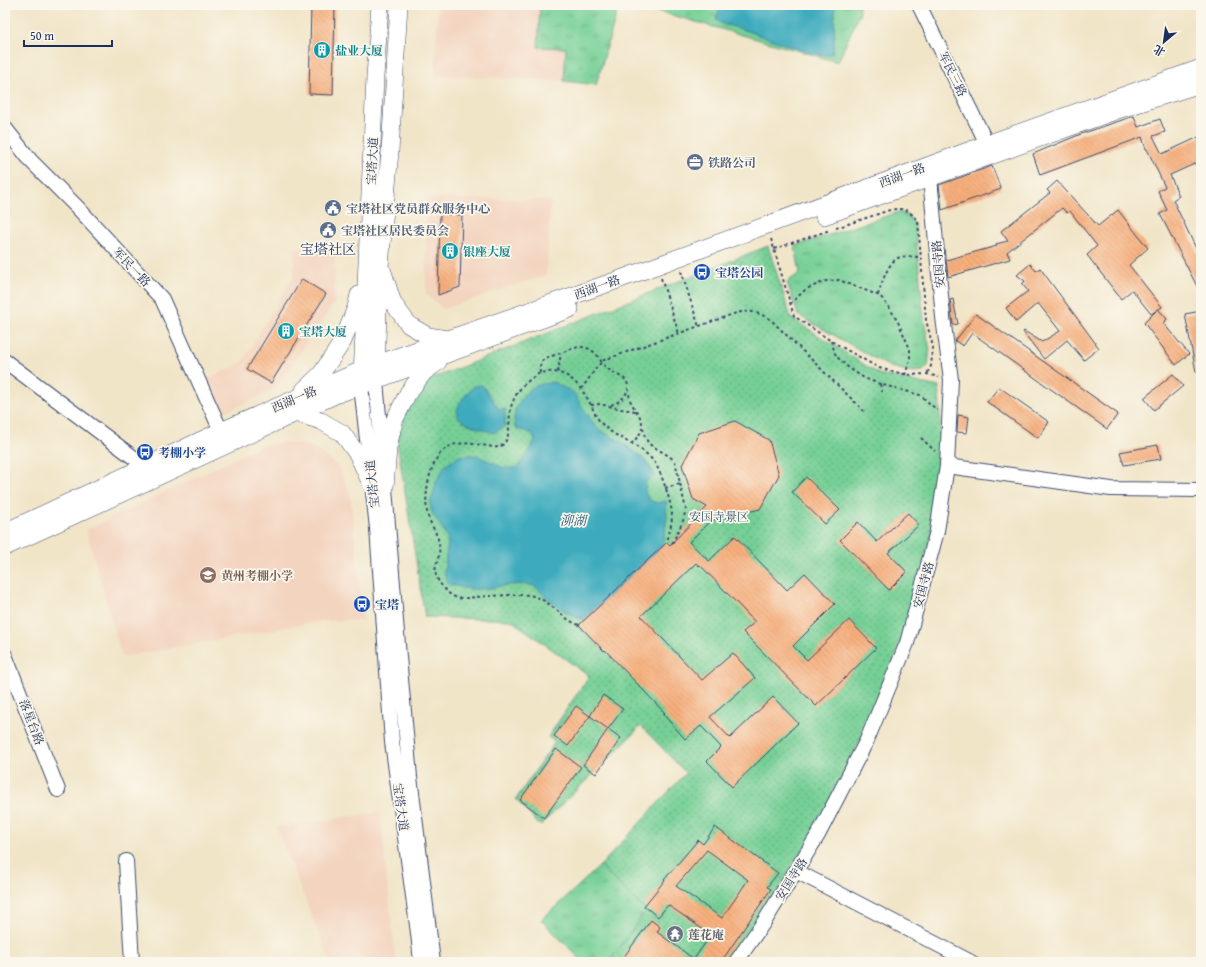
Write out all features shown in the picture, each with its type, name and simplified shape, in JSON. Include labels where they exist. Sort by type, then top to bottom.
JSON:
[{"type":"main road","name":"宝塔大道","points":[[369,375],[374,262],[375,77],[380,5]]},
{"type":"main road","name":"宝塔大道","points":[[374,262],[390,151],[399,5]]},
{"type":"main road","name":"西湖一路","points":[[448,346],[660,276],[680,268],[772,243],[987,144],[1201,68]]},
{"type":"main road","name":"西湖一路","points":[[5,547],[295,406],[369,375],[650,268],[930,171],[1201,84]]},
{"type":"main road","points":[[374,262],[393,304],[409,325],[448,346],[424,372],[408,393],[394,421],[378,487]]},
{"type":"main road","points":[[374,262],[343,341],[321,374],[295,406],[342,433],[378,487]]},
{"type":"main road","name":"西湖一路","points":[[5,532],[221,431],[295,406]]},
{"type":"street","name":"军民三路","points":[[919,5],[987,144]]},
{"type":"street","name":"军民一路","points":[[5,128],[31,161],[78,208],[162,299],[221,431]]},
{"type":"street","name":"安国寺路","points":[[736,962],[766,919],[818,835],[867,740],[907,643],[937,531],[947,466],[951,380],[943,317],[930,171]]},
{"type":"street","points":[[5,361],[145,466]]},
{"type":"street","name":"宝塔大道","points":[[369,375],[378,487],[410,777],[433,962]]},
{"type":"street","points":[[947,466],[1111,489],[1201,490]]},
{"type":"street","name":"宝塔大道","points":[[378,487],[377,528],[392,742],[421,962]]},
{"type":"street","name":"落星台路","points":[[5,655],[58,790]]},
{"type":"street","points":[[126,861],[132,962]]},
{"type":"street","points":[[796,871],[971,962]]},
{"type":"path","points":[[927,374],[931,366],[933,347],[926,320],[918,222],[913,215],[898,208],[772,243],[794,316],[831,341],[879,368],[906,374],[927,374],[951,380]]},
{"type":"path","points":[[878,294],[886,272],[897,258],[921,257]]},
{"type":"path","points":[[680,268],[699,327]]},
{"type":"path","points":[[660,276],[679,334]]},
{"type":"path","points":[[790,304],[806,289],[826,281],[840,280],[878,294],[889,307],[898,322],[910,349],[910,360],[906,374]]},
{"type":"path","points":[[581,389],[604,360],[736,313],[747,311],[759,313],[770,319],[864,411]]},
{"type":"path","points":[[831,341],[836,356],[849,368],[864,378],[920,395],[935,407],[949,423]]},
{"type":"path","points":[[540,373],[541,360],[573,347],[584,346],[592,350],[610,370],[620,375],[627,381],[630,400],[640,417],[645,437],[649,444],[675,461],[686,509],[683,521],[671,546]]},
{"type":"path","points":[[558,372],[561,353]]},
{"type":"path","points":[[579,625],[567,619],[543,600],[532,595],[498,595],[463,598],[455,597],[441,585],[436,578],[435,573],[440,552],[439,543],[437,534],[428,515],[427,494],[428,481],[437,458],[443,450],[451,445],[467,443],[495,447],[501,446],[507,440],[510,409],[516,395],[525,383],[540,373],[558,372],[571,378],[581,389],[597,418],[607,429],[644,451],[655,463],[670,502],[672,514],[666,542]]},
{"type":"path","points":[[880,384],[882,392]]},
{"type":"path","points":[[610,406],[619,402],[625,396],[628,386]]},
{"type":"path","points":[[591,405],[600,404],[636,411]]},
{"type":"path","points":[[631,444],[639,437],[642,431],[642,424]]},
{"type":"path","points":[[665,488],[680,484]]},
{"type":"shaded area","points":[[438,5],[540,5],[538,47],[566,48],[564,81],[435,75]]},
{"type":"shaded area","points":[[426,198],[551,200],[546,275],[443,309],[426,294]]},
{"type":"shaded area","points":[[294,248],[335,248],[335,301],[276,388],[221,414],[205,380],[242,362],[294,275]]},
{"type":"shaded area","name":"黄州考棚小学","points":[[286,442],[313,447],[337,465],[350,493],[363,620],[322,621],[122,657],[86,530],[261,446]]},
{"type":"shaded area","points":[[380,812],[396,962],[330,962],[276,827]]},
{"type":"green space","points":[[540,5],[619,5],[596,85],[564,81],[566,48],[538,47]]},
{"type":"green space","points":[[636,5],[859,5],[860,12],[838,62]]},
{"type":"green space","points":[[899,212],[908,215],[915,225],[924,321],[930,349],[928,366],[923,371],[912,372],[890,367],[798,315],[787,282],[800,273],[795,246]]},
{"type":"green space","name":"安国寺景区","points":[[768,246],[791,318],[879,374],[939,387],[942,465],[932,532],[901,643],[861,739],[815,831],[760,919],[730,962],[609,962],[646,911],[600,866],[686,773],[641,726],[540,826],[516,799],[555,742],[548,737],[589,676],[511,620],[425,617],[397,442],[407,406],[426,381]]},
{"type":"green space","points":[[600,866],[647,911],[609,962],[583,962],[541,920]]},
{"type":"water","points":[[720,5],[827,5],[835,7],[833,52],[828,55],[810,53],[721,23],[716,20]]},
{"type":"water","name":"泖湖","points":[[553,382],[574,393],[598,429],[623,443],[645,460],[655,475],[646,481],[645,492],[649,500],[657,503],[666,501],[667,517],[663,545],[584,620],[558,607],[535,587],[529,584],[516,584],[486,589],[476,589],[463,588],[447,583],[444,573],[448,541],[443,529],[433,515],[430,504],[437,480],[445,466],[459,456],[476,455],[504,468],[517,468],[529,452],[535,440],[532,433],[517,429],[514,418],[515,411],[525,393],[530,389],[537,385]]},
{"type":"water","points":[[482,385],[499,409],[505,409],[505,426],[494,433],[466,423],[461,420],[457,412],[463,398],[474,386]]},
{"type":"building","name":"盐业大厦","points":[[311,5],[335,5],[333,95],[309,94]]},
{"type":"building","points":[[1134,116],[1138,127],[1160,119],[1165,132],[1153,136],[1162,154],[1201,136],[1201,161],[1170,175],[1179,196],[1173,200],[1201,259],[1201,294],[1160,214],[1167,210],[1158,191],[1165,187],[1146,149],[1142,137],[1040,175],[1033,154],[1081,134]]},
{"type":"building","points":[[992,166],[1001,189],[942,210],[939,185]]},
{"type":"building","points":[[1057,181],[1098,226],[1118,210],[1148,248],[1129,265],[1162,307],[1151,314],[1132,290],[1121,299],[1087,255],[1097,246],[1070,211],[1067,213],[1062,208],[1007,252],[1010,259],[948,277],[946,260],[997,246],[996,244],[1008,241],[1001,231],[1050,193],[1047,190]]},
{"type":"building","name":"银座大厦","points":[[440,214],[462,215],[460,287],[438,295]]},
{"type":"building","points":[[1030,264],[1036,271],[1040,268],[1099,348],[1084,360],[1067,340],[1044,359],[1023,332],[1024,331],[1042,342],[1060,331],[1038,303],[1016,322],[1006,308],[1028,291],[1022,284],[1025,281],[1017,275]]},
{"type":"building","name":"宝塔大厦","points":[[302,279],[326,294],[271,383],[247,369]]},
{"type":"building","points":[[953,299],[958,324],[953,325],[950,300]]},
{"type":"building","points":[[1158,309],[1167,319],[1163,323],[1189,354],[1176,365],[1144,323]]},
{"type":"building","points":[[1201,311],[1201,372],[1196,372],[1185,314]]},
{"type":"building","points":[[976,314],[1118,414],[1107,429],[972,333],[963,346],[955,341]]},
{"type":"building","points":[[1173,374],[1183,386],[1154,410],[1144,398]]},
{"type":"building","points":[[999,387],[1049,422],[1038,438],[987,402]]},
{"type":"building","points":[[958,415],[969,417],[967,433],[957,432]]},
{"type":"building","points":[[735,421],[769,440],[779,475],[760,509],[710,521],[689,542],[709,561],[735,536],[787,590],[805,573],[835,604],[793,646],[807,660],[849,620],[876,648],[816,706],[743,632],[755,622],[700,565],[699,566],[696,563],[641,616],[702,680],[733,653],[755,678],[710,717],[730,738],[773,697],[798,723],[732,787],[707,761],[721,747],[701,726],[685,739],[663,714],[665,713],[579,625],[667,542],[670,545],[707,507],[693,499],[682,465],[699,433]]},
{"type":"building","points":[[1158,445],[1161,459],[1124,465],[1120,452]]},
{"type":"building","points":[[806,477],[840,510],[825,524],[792,492]]},
{"type":"building","points":[[908,513],[919,525],[888,553],[907,572],[889,590],[840,540],[858,522],[877,542]]},
{"type":"building","points":[[603,695],[623,709],[608,729],[590,716]]},
{"type":"building","points":[[576,706],[590,716],[568,746],[554,736]]},
{"type":"building","points":[[608,729],[621,738],[596,774],[583,765]]},
{"type":"building","points":[[556,749],[581,767],[544,818],[520,800]]},
{"type":"building","points":[[715,827],[778,873],[767,887],[771,889],[721,962],[620,962],[651,920],[660,927],[657,932],[694,959],[711,935],[668,905],[658,917],[644,906],[698,840],[703,844]],"holes":[[[707,850],[748,880],[722,918],[676,886]]]},
{"type":"place","name":"盐业大厦","points":[[322,50]]},
{"type":"place","name":"铁路公司","points":[[695,162]]},
{"type":"place","name":"宝塔社区党员群众服务中心","points":[[333,208]]},
{"type":"place","name":"宝塔社区居民委员会","points":[[328,230]]},
{"type":"place","name":"银座大厦","points":[[450,251]]},
{"type":"place","name":"宝塔公园","points":[[702,272]]},
{"type":"place","name":"宝塔大厦","points":[[286,331]]},
{"type":"place","name":"考棚小学","points":[[145,452]]},
{"type":"place","name":"黄州考棚小学","points":[[208,575]]},
{"type":"place","name":"宝塔","points":[[362,604]]},
{"type":"place","name":"莲花庵","points":[[675,934]]},
{"type":"district","name":"宝塔社区","points":[[328,249]]}]
